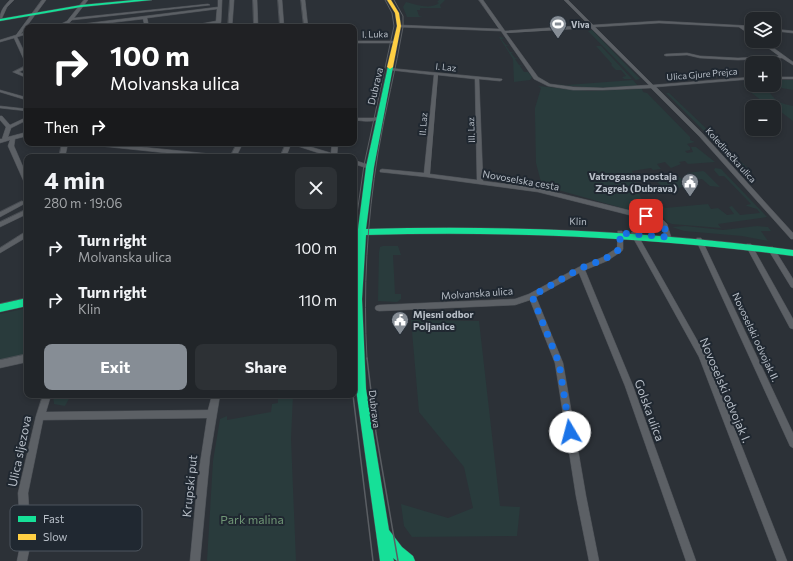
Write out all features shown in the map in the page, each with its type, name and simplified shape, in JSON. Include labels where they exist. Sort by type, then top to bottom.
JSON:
[{"type":"main road","points":[[0,19],[34,14],[83,3],[150,0]]},
{"type":"main road","name":"Dubrava","points":[[387,561],[364,418],[358,340],[357,299],[358,232],[379,118],[399,26],[397,13],[390,0]]},
{"type":"main road","name":"Klin","points":[[358,232],[496,231],[620,233],[700,240],[793,253]]},
{"type":"main road","points":[[0,308],[24,303]]},
{"type":"main road","points":[[381,528],[393,548],[408,561]]},
{"type":"street","points":[[0,19],[4,7],[12,0]]},
{"type":"street","points":[[26,24],[44,0]]},
{"type":"street","points":[[230,24],[232,0]]},
{"type":"street","points":[[255,0],[256,24]]},
{"type":"street","points":[[280,0],[282,24]]},
{"type":"street","points":[[303,0],[306,24]]},
{"type":"street","points":[[481,0],[538,81],[546,86],[597,90],[653,86]]},
{"type":"street","name":"Koledinečka ulica","points":[[566,0],[701,135],[793,237]]},
{"type":"street","points":[[64,24],[83,3]]},
{"type":"street","points":[[70,19],[220,4]]},
{"type":"street","points":[[90,24],[145,17],[220,4]]},
{"type":"street","points":[[218,24],[220,4]]},
{"type":"street","points":[[145,17],[146,24]]},
{"type":"street","points":[[399,26],[503,31],[673,22],[745,26]]},
{"type":"street","points":[[739,25],[745,30]]},
{"type":"street","points":[[16,36],[24,26]]},
{"type":"street","points":[[781,31],[793,32]]},
{"type":"street","points":[[0,41],[24,34]]},
{"type":"street","points":[[16,36],[24,54]]},
{"type":"street","name":"I. Luka","points":[[357,42],[396,42]]},
{"type":"street","points":[[771,48],[793,64]]},
{"type":"street","points":[[666,55],[687,54],[700,57],[731,59],[783,57]]},
{"type":"street","points":[[24,68],[15,72],[24,76]]},
{"type":"street","name":"I. Laz","points":[[390,69],[500,80]]},
{"type":"street","name":"II. Laz","points":[[427,175],[436,74]]},
{"type":"street","name":"III. Laz","points":[[477,78],[480,182]]},
{"type":"street","name":"Ulica Gjure Prejca","points":[[653,86],[726,78],[745,78]]},
{"type":"street","points":[[781,78],[793,78]]},
{"type":"street","points":[[0,91],[23,98]]},
{"type":"street","points":[[0,107],[24,110]]},
{"type":"street","points":[[0,117],[9,128]]},
{"type":"street","points":[[357,119],[373,120],[379,118]]},
{"type":"street","points":[[2,140],[9,128],[24,120]]},
{"type":"street","points":[[2,140],[24,135]]},
{"type":"street","points":[[13,137],[11,146],[24,175]]},
{"type":"street","points":[[112,146],[191,154]]},
{"type":"street","points":[[303,146],[327,154]]},
{"type":"street","points":[[357,163],[370,166]]},
{"type":"street","name":"Novoselska cesta","points":[[382,171],[427,175],[538,190],[659,220],[664,224],[668,237]]},
{"type":"street","points":[[0,215],[22,203]]},
{"type":"street","points":[[0,225],[24,213]]},
{"type":"street","name":"Molvanska ulica","points":[[379,308],[500,304],[515,302],[532,296],[581,268],[605,259],[620,249],[620,233]]},
{"type":"street","name":"Novoselski odvojak I.","points":[[634,234],[702,356],[782,561]]},
{"type":"street","points":[[0,251],[24,236]]},
{"type":"street","name":"Novoselski odvojak II.","points":[[700,240],[793,444]]},
{"type":"street","points":[[749,246],[793,326]]},
{"type":"street","points":[[771,249],[793,285]]},
{"type":"street","name":"Golska ulica","points":[[581,268],[629,386],[691,561]]},
{"type":"street","points":[[532,296],[559,363],[580,496],[594,561]]},
{"type":"street","points":[[0,364],[24,359]]},
{"type":"street","name":"Ulica sljezova","points":[[24,505],[23,494],[40,416],[46,398]]},
{"type":"street","name":"Krupski put","points":[[195,561],[203,474],[211,414],[215,398]]},
{"type":"street","points":[[40,416],[211,414]]},
{"type":"street","name":"Ulica sljezova","points":[[22,561],[24,551]]},
{"type":"green space","points":[[439,0],[445,0],[440,5],[441,8],[420,8],[420,10],[417,10],[419,16],[423,17],[407,17],[403,7],[406,2],[427,7],[439,3],[437,2]]},
{"type":"green space","points":[[592,30],[640,79],[636,80],[588,31]]},
{"type":"green space","points":[[499,37],[505,38],[501,39],[506,45],[510,45],[506,46],[510,52],[514,52],[511,53],[515,58],[519,59],[515,59],[519,65],[524,66],[520,66],[524,72],[528,72],[532,77],[530,80],[514,82],[513,59]]},
{"type":"green space","points":[[596,46],[601,46],[632,79],[624,79],[622,77],[626,76],[621,70],[616,70]]},
{"type":"green space","points":[[633,80],[638,86],[595,88],[550,84],[567,85]]},
{"type":"green space","points":[[781,80],[793,80],[793,90],[781,88]]},
{"type":"green space","points":[[538,86],[589,91],[642,89],[643,92],[647,93],[690,137],[690,140],[695,142],[687,144],[690,147],[690,150],[685,151],[687,153],[693,152],[691,147],[696,147],[715,162],[688,164],[685,161],[679,162],[681,164],[671,168],[665,162],[657,164],[661,169],[653,170],[651,168],[632,171],[640,196],[651,213],[651,216],[558,190],[553,192],[544,190],[546,186],[541,182],[536,163],[535,108],[541,88]]},
{"type":"green space","points":[[750,92],[769,92],[777,100],[761,100]]},
{"type":"green space","points":[[666,93],[669,93],[752,172],[748,172],[725,152]]},
{"type":"green space","points":[[781,102],[793,106],[793,121],[781,112]]},
{"type":"green space","points":[[715,168],[721,169],[767,217],[718,224],[721,228],[672,224],[667,222],[653,205],[663,206],[665,208],[708,204],[711,209],[718,208],[727,215],[734,214],[729,207],[732,206],[740,215],[760,213],[757,209],[746,205],[751,204],[724,176],[719,176],[714,170]]},
{"type":"green space","points":[[703,171],[720,187],[710,186],[702,179],[695,180],[699,186],[693,187],[687,180],[687,173]]},
{"type":"green space","points":[[676,175],[689,184],[669,192],[657,182]]},
{"type":"green space","points":[[685,226],[723,230],[757,226],[768,227],[771,231],[761,231],[768,241],[742,236],[684,231],[672,227]]},
{"type":"green space","points":[[398,246],[401,255],[393,255],[395,294],[401,294],[401,299],[397,302],[378,301],[379,252],[380,247]]},
{"type":"green space","points":[[24,309],[24,356],[0,360],[0,314]]},
{"type":"green space","points":[[411,320],[479,321],[500,506],[520,507],[517,536],[412,537],[404,526],[401,504],[448,518],[473,508],[464,467],[419,412]]},
{"type":"green space","points":[[53,398],[69,398],[65,406],[54,404]]},
{"type":"green space","name":"Park malina","points":[[278,398],[293,398],[291,439],[296,561],[207,561],[213,461],[220,419],[227,416],[227,420],[271,412],[272,404],[278,403]]},
{"type":"tram line","points":[[357,214],[364,165],[394,26],[392,13],[385,0]]},
{"type":"tram line","points":[[367,359],[365,307],[371,204],[381,137],[403,27],[403,16],[394,0]]},
{"type":"tram line","points":[[367,358],[376,433],[398,561]]},
{"type":"tram line","points":[[353,398],[373,561]]},
{"type":"traffic: fast","points":[[0,20],[81,6],[150,0]]},
{"type":"traffic: fast","points":[[387,561],[361,389],[357,299],[362,232],[370,167],[390,67]]},
{"type":"traffic: fast","points":[[357,232],[464,230],[574,232],[683,240],[793,253]]},
{"type":"traffic: fast","points":[[0,308],[24,303]]},
{"type":"traffic: fast","points":[[385,535],[397,552],[408,561]]},
{"type":"traffic: slow","points":[[389,0],[397,13],[399,26],[390,67]]},
{"type":"place","name":"Viva","points":[[558,39]]},
{"type":"place","name":"Vatrogasna postaja Zagreb (Dubrava)","points":[[690,197]]},
{"type":"place","name":"Mjesni odbor Poljanice","points":[[400,335]]},
{"type":"route","points":[[570,432],[565,389],[559,363],[545,324],[532,296],[581,268],[605,259],[620,249],[620,233],[668,237],[662,222],[646,216]]}]
